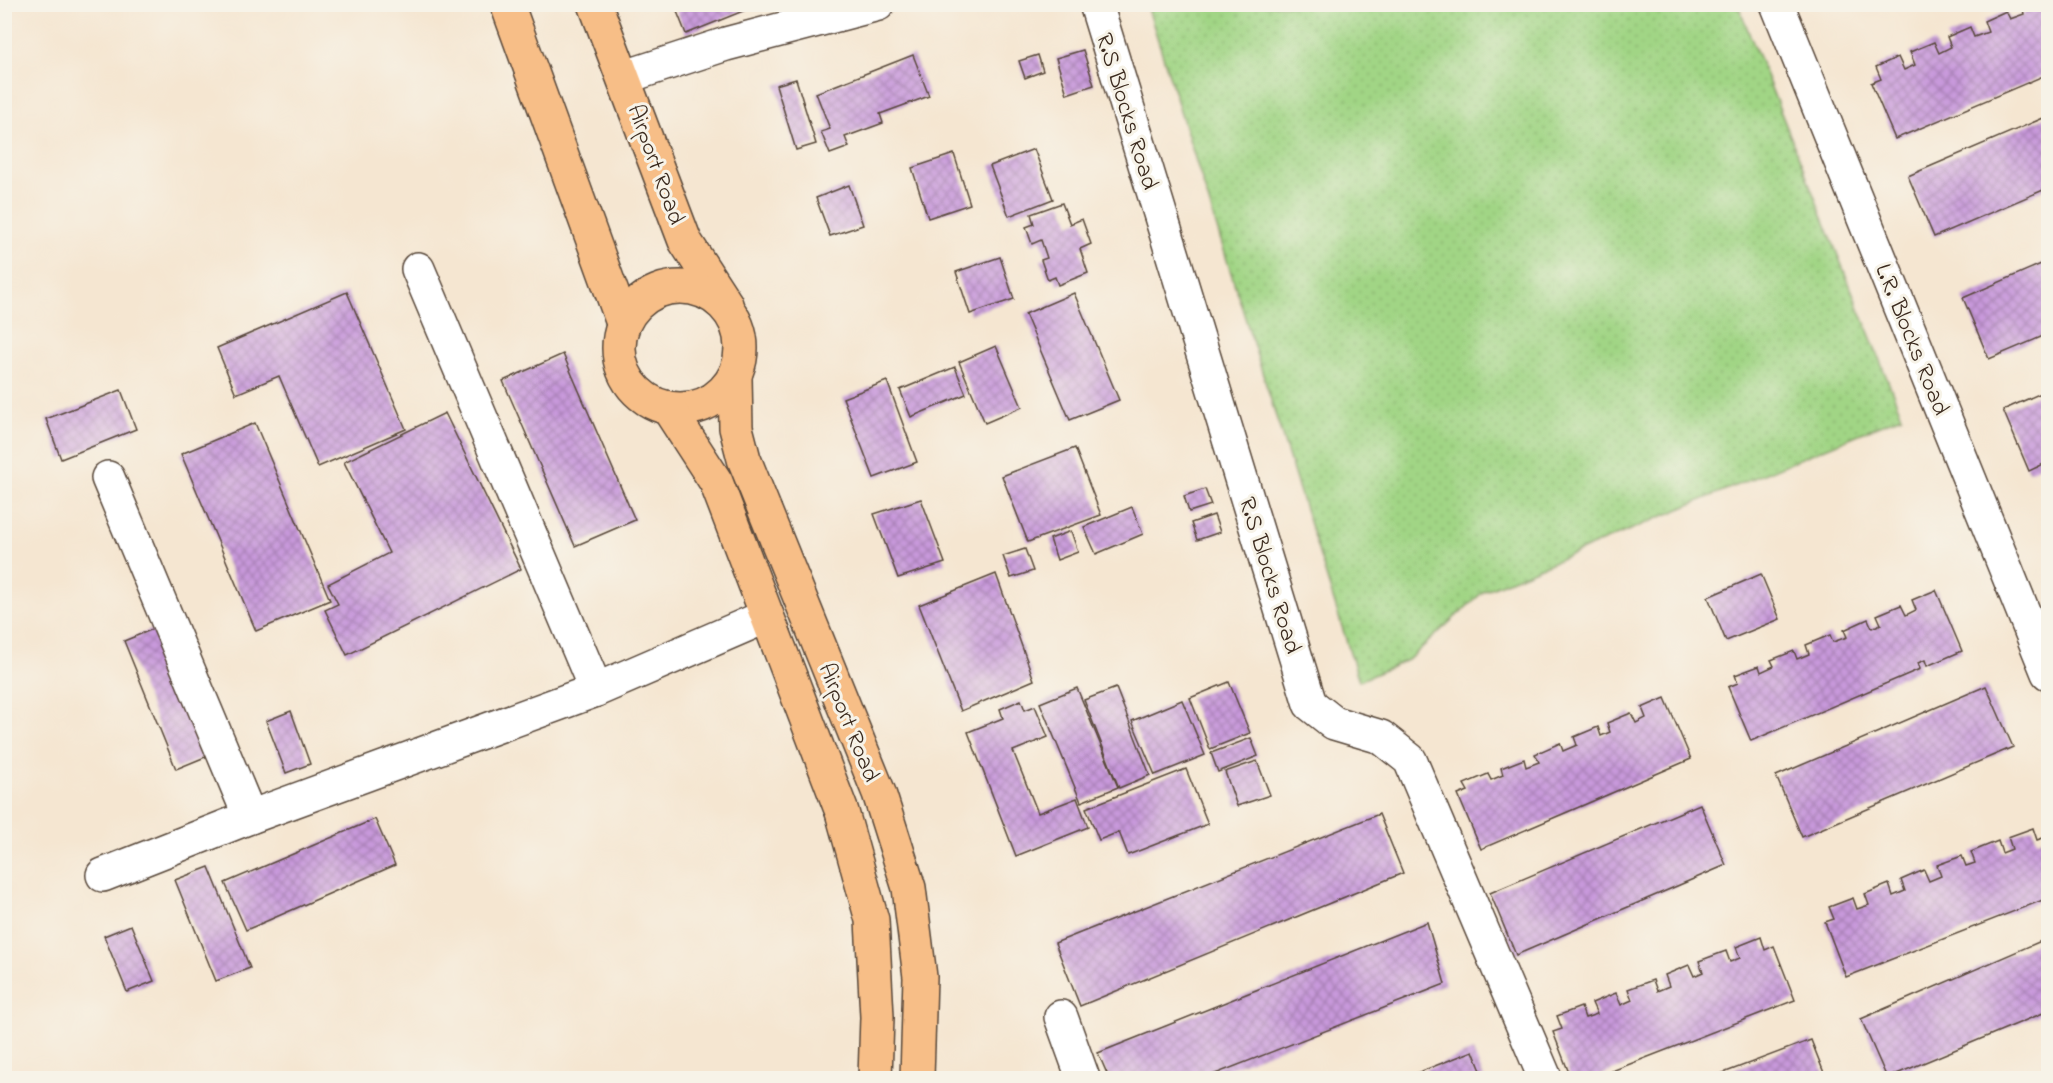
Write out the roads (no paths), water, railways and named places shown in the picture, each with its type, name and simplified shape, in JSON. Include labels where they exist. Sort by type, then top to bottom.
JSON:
[{"type":"main road","points":[[507,4],[623,323]]},
{"type":"main road","name":"Airport Road","points":[[596,4],[685,241],[734,316]]},
{"type":"main road","points":[[690,286],[716,296],[734,316],[742,335],[742,357],[735,377],[725,390],[706,403],[684,409],[668,408],[648,400],[631,385],[621,366],[618,344],[623,323],[639,301],[663,288],[690,286]]},
{"type":"main road","name":"Airport Road","points":[[735,377],[736,428],[744,459],[879,793],[909,888],[920,977],[917,1078]]},
{"type":"main road","name":"Airport Road","points":[[668,408],[716,482],[842,812],[872,920],[877,1017],[875,1078]]},
{"type":"lane","points":[[625,77],[726,44],[878,4]]},
{"type":"lane","name":"R.S Blocks Road","points":[[1096,4],[1310,704],[1334,723],[1381,737],[1410,760],[1545,1078]]},
{"type":"lane","name":"L.R. Blocks Road","points":[[1777,4],[2049,673]]},
{"type":"lane","points":[[418,269],[596,690]]},
{"type":"lane","points":[[108,478],[250,816]]},
{"type":"lane","points":[[103,875],[250,816],[596,690],[766,616]]},
{"type":"lane","points":[[1061,1017],[1083,1078]]}]
